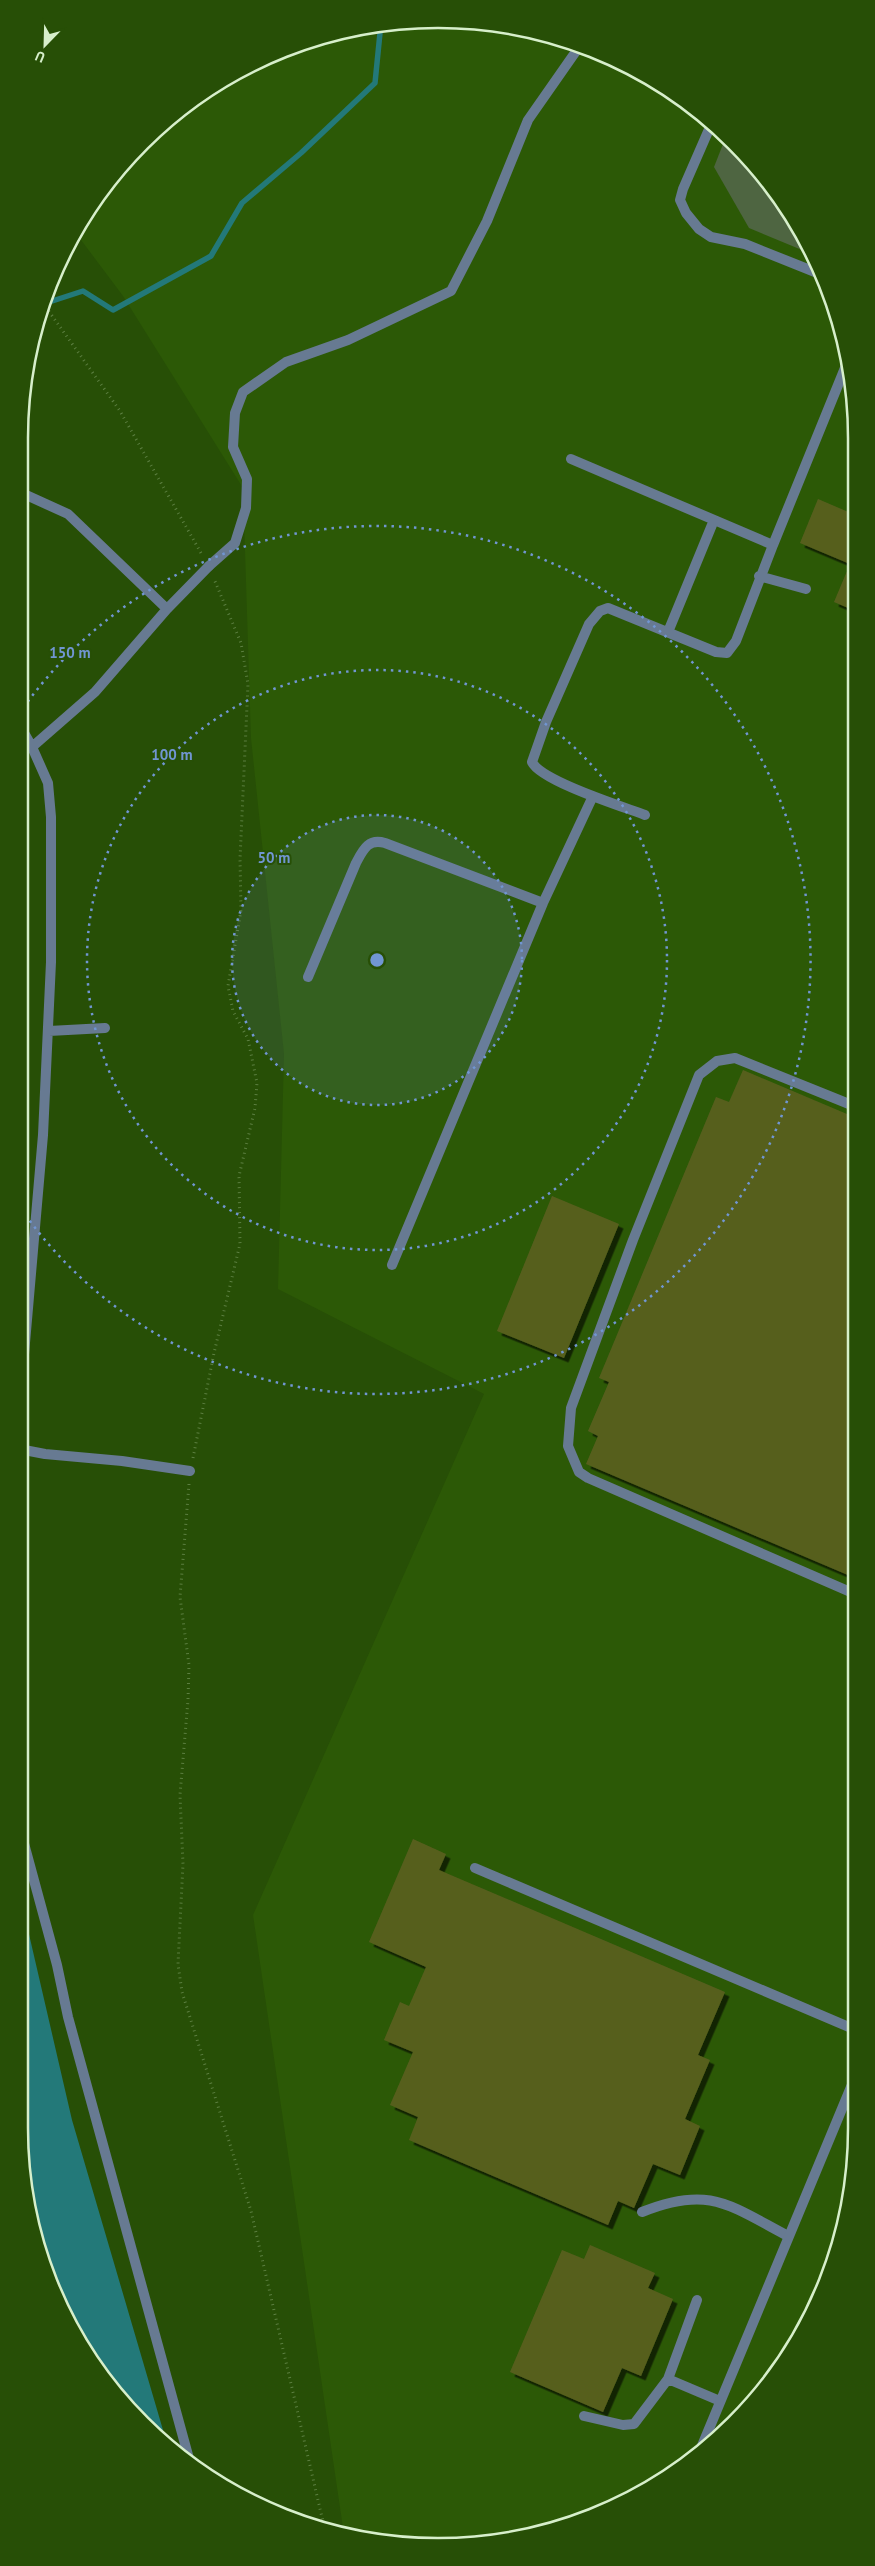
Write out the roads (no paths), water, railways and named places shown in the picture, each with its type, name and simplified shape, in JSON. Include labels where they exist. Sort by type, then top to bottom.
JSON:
[{"type":"street","points":[[32,747],[95,692],[167,609],[209,566],[235,543],[246,508],[247,479],[233,447],[234,413],[243,392],[286,362],[348,340],[450,291],[487,221],[528,120],[576,52]]},
{"type":"street","points":[[709,130],[683,188],[680,200],[686,213],[699,229],[711,237],[745,244],[811,271]]},
{"type":"street","points":[[646,815],[593,796],[554,779],[536,768],[532,762],[546,722],[589,624],[600,611],[608,608],[716,652],[727,653],[736,641],[759,576],[842,374]]},
{"type":"street","points":[[571,460],[773,545]]},
{"type":"street","points":[[28,496],[68,514],[167,609]]},
{"type":"street","points":[[668,632],[714,520]]},
{"type":"street","points":[[759,576],[806,589]]},
{"type":"street","points":[[28,740],[48,782],[51,817],[50,1031],[28,1301]]},
{"type":"street","points":[[392,1265],[543,903],[593,796]]},
{"type":"street","points":[[308,978],[356,863],[370,843],[385,843],[543,903]]},
{"type":"street","points":[[50,1031],[105,1028]]},
{"type":"street","points":[[848,1104],[735,1058],[717,1061],[699,1075],[640,1221],[571,1408],[568,1446],[579,1472],[588,1478],[848,1591]]},
{"type":"street","points":[[28,1451],[45,1454],[122,1460],[190,1471]]},
{"type":"street","points":[[28,1859],[57,1965],[68,2017],[189,2455]]},
{"type":"street","points":[[475,1868],[848,2027]]},
{"type":"street","points":[[704,2440],[848,2094]]},
{"type":"street","points":[[642,2212],[659,2205],[691,2198],[712,2199],[732,2207],[788,2236]]},
{"type":"street","points":[[584,2416],[623,2425],[634,2424],[668,2379],[697,2300]]},
{"type":"street","points":[[668,2379],[720,2401]]},
{"type":"water","points":[[28,1930],[72,2120],[164,2434],[129,2399],[82,2334],[59,2285],[41,2235],[35,2208],[28,2155]]},
{"type":"waterway","points":[[51,301],[83,291],[113,310],[211,256],[242,203],[301,153],[375,83],[380,32]]}]
